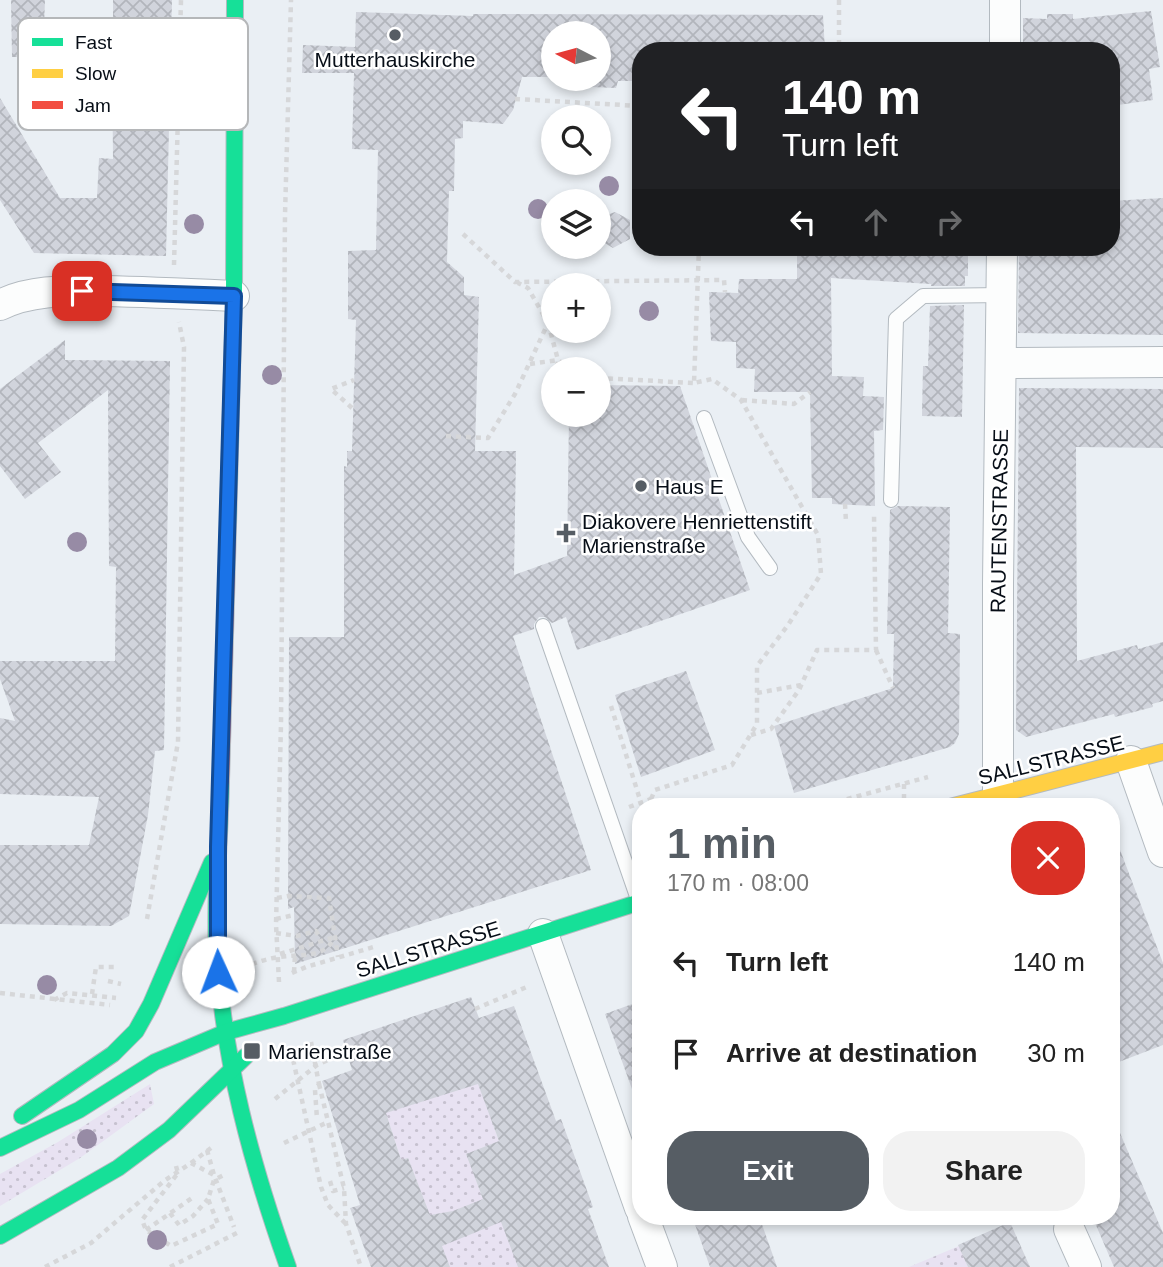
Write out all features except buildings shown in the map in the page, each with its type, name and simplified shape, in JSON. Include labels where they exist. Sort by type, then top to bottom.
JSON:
[{"type":"main road","points":[[235,0],[235,18]]},
{"type":"main road","points":[[235,130],[234,296],[218,847],[218,972],[233,1071],[253,1160],[265,1204],[288,1267]]},
{"type":"main road","name":"SALLSTRASSE","points":[[989,798],[1163,752]]},
{"type":"main road","points":[[0,1131],[113,1054],[136,1031],[151,1004],[218,847]]},
{"type":"main road","name":"SALLSTRASSE","points":[[0,1148],[79,1110],[141,1068],[226,1032],[632,906]]},
{"type":"main road","points":[[0,1236],[128,1160],[169,1130],[233,1071],[284,1016]]},
{"type":"street","points":[[1005,0],[1005,42]]},
{"type":"street","name":"RAUTENSTRASSE","points":[[998,796],[1002,256]]},
{"type":"street","points":[[0,305],[15,298],[58,291],[234,296]]},
{"type":"street","points":[[1002,363],[1163,362]]},
{"type":"street","points":[[1131,761],[1163,852]]},
{"type":"street","points":[[543,934],[632,1185]]},
{"type":"street","points":[[646,1225],[662,1267]]},
{"type":"street","points":[[1067,1225],[1086,1267]]},
{"type":"lane","points":[[891,500],[896,319],[923,296],[1002,295]]},
{"type":"lane","points":[[704,418],[748,537],[770,568]]},
{"type":"lane","points":[[543,626],[632,880]]},
{"type":"path","points":[[181,0],[181,18]]},
{"type":"path","points":[[278,979],[276,919],[281,724],[285,215],[291,0]]},
{"type":"path","points":[[839,0],[839,42]]},
{"type":"path","points":[[515,99],[632,106]]},
{"type":"path","points":[[145,927],[178,741],[184,348],[174,293],[178,130]]},
{"type":"path","points":[[463,234],[515,282],[528,288],[541,311]]},
{"type":"path","points":[[694,383],[698,256]]},
{"type":"path","points":[[515,282],[724,280],[725,292]]},
{"type":"path","points":[[446,436],[488,438],[515,394],[541,338]]},
{"type":"path","points":[[529,364],[541,362]]},
{"type":"path","points":[[611,379],[694,383],[712,379],[741,400],[818,536],[821,575],[757,666],[757,724],[733,765],[655,790],[651,798]]},
{"type":"path","points":[[352,408],[331,389],[354,380]]},
{"type":"path","points":[[741,400],[794,404],[810,392]]},
{"type":"path","points":[[845,505],[846,522]]},
{"type":"path","points":[[874,509],[876,650],[893,688]]},
{"type":"path","points":[[751,735],[771,729],[801,685],[817,650],[876,650]]},
{"type":"path","points":[[757,693],[801,685]]},
{"type":"path","points":[[611,706],[639,798]]},
{"type":"path","points":[[281,724],[289,724]]},
{"type":"path","points":[[904,784],[904,798]]},
{"type":"path","points":[[277,898],[329,898],[338,957]]},
{"type":"path","points":[[276,919],[294,915]]},
{"type":"path","points":[[276,933],[297,936],[316,931],[321,941]]},
{"type":"path","points":[[218,972],[278,956],[336,936]]},
{"type":"path","points":[[278,956],[315,954],[329,948],[336,936]]},
{"type":"path","points":[[294,973],[295,955]]},
{"type":"path","points":[[92,994],[96,967],[118,967]]},
{"type":"path","points":[[0,993],[120,1006]]},
{"type":"path","points":[[53,1000],[67,993],[114,996]]},
{"type":"path","points":[[284,1016],[321,1187],[328,1205],[346,1224]]},
{"type":"path","points":[[297,1081],[317,1065],[346,1052]]},
{"type":"path","points":[[319,1084],[344,1188],[346,1224],[360,1267]]},
{"type":"path","points":[[253,1160],[328,1122]]},
{"type":"path","points":[[45,1267],[92,1243],[164,1181],[191,1163],[214,1175],[241,1244]]},
{"type":"path","points":[[170,1213],[179,1225],[193,1216],[208,1199],[214,1180]]},
{"type":"path","points":[[330,1181],[333,1191],[344,1188]]},
{"type":"path","points":[[192,1198],[146,1230],[171,1246],[218,1224],[208,1199]]},
{"type":"path","points":[[170,1267],[237,1233]]},
{"type":"shaded area","points":[[475,1068],[499,1116],[491,1119],[500,1144],[467,1154],[482,1197],[524,1204],[518,1267],[449,1267],[408,1158],[401,1160],[387,1116],[376,1111]]},
{"type":"shaded area","points":[[150,1084],[154,1104],[80,1158],[0,1206],[0,1174],[58,1142]]},
{"type":"shaded area","points":[[959,1246],[968,1267],[909,1267]]},
{"type":"traffic: fast","points":[[235,0],[235,18]]},
{"type":"traffic: fast","points":[[228,525],[234,296],[235,130]]},
{"type":"traffic: fast","points":[[221,781],[216,931],[220,992],[241,1112],[288,1267]]},
{"type":"traffic: fast","points":[[22,1116],[113,1054],[136,1031],[151,1004],[212,862]]},
{"type":"traffic: fast","points":[[0,1148],[79,1110],[155,1062],[226,1032],[284,1016],[632,905]]},
{"type":"traffic: fast","points":[[0,1236],[118,1168],[169,1130],[246,1056]]},
{"type":"traffic: slow","points":[[985,798],[1163,752]]},
{"type":"traffic: jam","points":[[221,781],[228,525]]},
{"type":"place","name":"Mutterhauskirche","points":[[395,35]]},
{"type":"place","name":"Haus E","points":[[641,486]]},
{"type":"place","name":"Diakovere Henriettenstift Marienstraße","points":[[566,533]]},
{"type":"place","name":"Marienstraße","points":[[252,1051]]},
{"type":"route","points":[[82,291],[234,296],[218,847],[218,972]]}]
